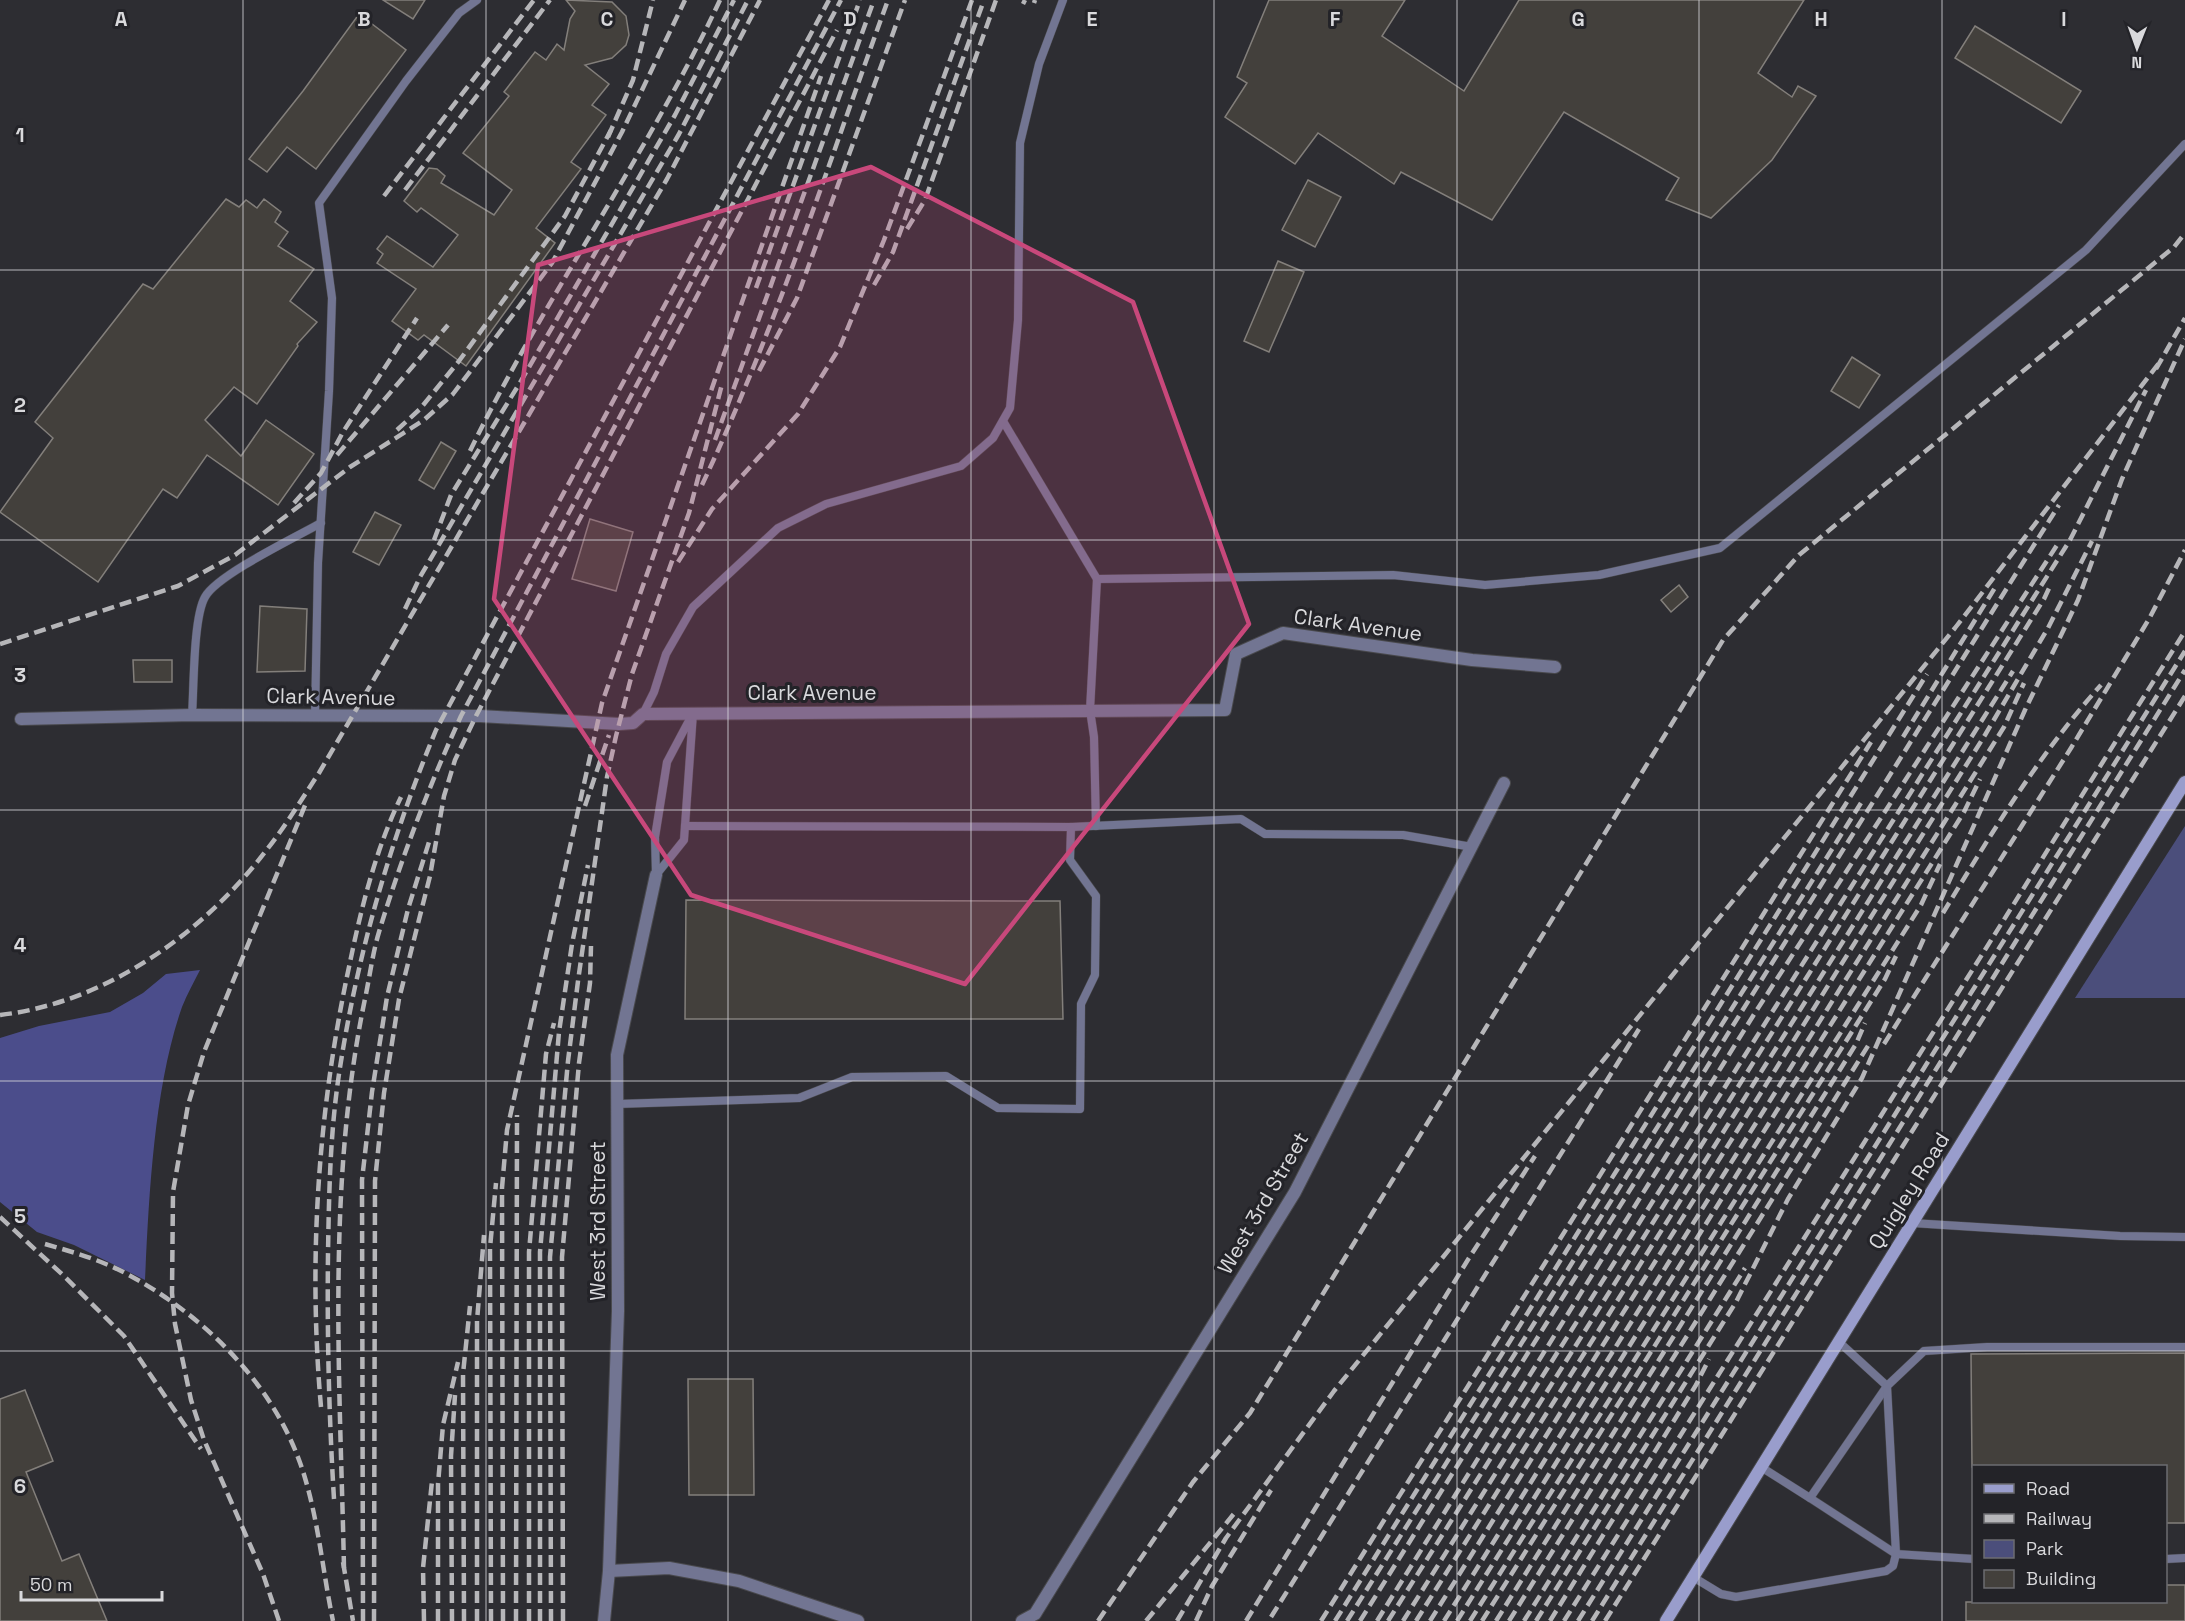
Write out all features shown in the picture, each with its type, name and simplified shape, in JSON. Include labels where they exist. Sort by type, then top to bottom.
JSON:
[{"type":"street","name":"Clark Avenue","points":[[21,720],[192,715],[480,716],[619,724],[633,723],[643,714],[1225,710],[1236,654],[1283,633],[1472,660],[1555,667]]},
{"type":"street","name":"Quigley Road","points":[[1670,1620],[1761,1467],[2185,782]]},
{"type":"street","name":"West 3rd Street","points":[[1022,1621],[1035,1614],[1295,1192],[1504,783]]},
{"type":"street","name":"West 3rd Street","points":[[604,1621],[609,1570],[618,1311],[617,1055],[656,875]]},
{"type":"street","points":[[609,1570],[669,1568],[739,1581],[858,1621]]},
{"type":"lane","points":[[315,717],[321,523],[332,298],[319,203],[406,81],[459,13],[477,0]]},
{"type":"lane","points":[[643,714],[654,692],[666,654],[693,607],[778,528],[826,504],[961,466],[993,438],[1003,421],[1010,408],[1018,320],[1020,143],[1039,64],[1063,0]]},
{"type":"lane","points":[[1097,579],[1393,575],[1485,585],[1599,575],[1720,548],[2086,250],[2185,144]]},
{"type":"lane","points":[[1003,421],[1097,579],[1089,711],[1094,737],[1096,826]]},
{"type":"lane","points":[[192,715],[196,638],[205,596],[235,571],[321,523]]},
{"type":"lane","name":"West 3rd Street","points":[[656,875],[684,840],[693,713]]},
{"type":"lane","name":"West 3rd Street","points":[[656,875],[655,837],[667,762],[693,713]]},
{"type":"lane","points":[[685,826],[1071,827],[1241,819],[1265,834],[1403,835],[1472,847]]},
{"type":"lane","points":[[617,1104],[799,1098],[852,1077],[946,1076],[998,1108],[1080,1109],[1081,1004],[1095,975],[1096,896],[1070,860],[1071,827]]},
{"type":"lane","points":[[1912,1223],[2185,1237]]},
{"type":"lane","points":[[1693,1578],[1721,1594],[1736,1597],[1886,1571],[1893,1566],[1896,1554],[1887,1386],[1839,1342]]},
{"type":"lane","points":[[1810,1498],[1887,1386],[1924,1351],[1987,1347],[2185,1347]]},
{"type":"lane","points":[[1761,1467],[1896,1554],[1972,1559]]},
{"type":"lane","points":[[2167,1558],[2185,1558]]},
{"type":"highlighted area","points":[[871,167],[1133,302],[1249,624],[965,984],[691,895],[494,599],[538,265]]},
{"type":"green space","points":[[2185,826],[2185,998],[2075,998]]},
{"type":"shaded area","points":[[200,970],[182,1007],[165,1071],[154,1142],[145,1280],[74,1245],[37,1232],[0,1202],[0,1038],[39,1026],[110,1012],[143,993],[166,974]]},
{"type":"building","points":[[383,0],[425,0],[413,19]]},
{"type":"building","points":[[566,0],[612,2],[626,16],[629,35],[626,45],[612,58],[585,65],[609,84],[592,105],[606,115],[571,162],[581,169],[536,228],[555,243],[466,366],[424,335],[418,340],[392,321],[416,289],[377,263],[383,254],[377,249],[387,236],[433,267],[458,235],[421,208],[417,212],[404,201],[429,168],[437,169],[445,176],[441,183],[494,215],[512,190],[463,153],[509,96],[504,92],[535,52],[546,60],[557,44],[564,50],[570,19],[575,11]]},
{"type":"building","points":[[1269,0],[1405,0],[1382,36],[1464,91],[1519,0],[1804,0],[1758,73],[1792,97],[1798,86],[1816,96],[1772,160],[1711,218],[1666,200],[1679,178],[1564,112],[1492,220],[1401,172],[1394,184],[1318,133],[1295,164],[1225,117],[1247,83],[1237,77]]},
{"type":"building","points":[[359,14],[406,50],[316,169],[287,147],[267,172],[249,159],[303,91]]},
{"type":"building","points":[[1975,26],[2081,91],[2061,123],[1955,58]]},
{"type":"building","points":[[1308,180],[1341,197],[1315,247],[1282,230]]},
{"type":"building","points":[[226,199],[239,207],[246,200],[257,208],[264,199],[281,212],[275,222],[288,232],[278,246],[314,269],[290,301],[317,322],[297,344],[298,346],[257,404],[234,387],[205,420],[241,456],[266,420],[314,454],[278,505],[207,455],[177,498],[163,489],[98,582],[0,512],[53,438],[35,422],[143,284],[153,289]]},
{"type":"building","points":[[1278,261],[1304,272],[1269,352],[1244,341]]},
{"type":"building","points":[[1852,357],[1880,375],[1859,408],[1831,391]]},
{"type":"building","points":[[441,442],[456,451],[434,489],[419,480]]},
{"type":"building","points":[[375,512],[401,525],[379,565],[353,552]]},
{"type":"building","points":[[590,519],[633,532],[616,591],[572,579]]},
{"type":"building","points":[[1679,585],[1688,597],[1671,612],[1661,600]]},
{"type":"building","points":[[260,606],[307,609],[305,671],[257,672]]},
{"type":"building","points":[[133,660],[172,660],[172,682],[134,682]]},
{"type":"building","points":[[686,900],[1060,901],[1063,1019],[685,1019]]},
{"type":"building","points":[[2185,1353],[2185,1523],[2167,1523],[2167,1465],[1972,1465],[1972,1467],[1971,1354]]},
{"type":"building","points":[[688,1379],[753,1379],[754,1495],[689,1495]]},
{"type":"building","points":[[25,1390],[53,1461],[26,1472],[62,1561],[79,1554],[107,1621],[0,1621],[0,1399]]},
{"type":"building","points":[[2167,1585],[2185,1585],[2185,1621],[1966,1621],[1966,1602],[2167,1603]]},
{"type":"railway","points":[[384,196],[534,0]]},
{"type":"railway","points":[[405,190],[550,0]]},
{"type":"railway","points":[[608,137],[633,80],[653,0]]},
{"type":"railway","points":[[0,644],[178,586],[235,555],[350,467],[424,420],[453,394],[552,263],[622,132],[685,0]]},
{"type":"railway","points":[[470,451],[530,337],[661,114],[720,0]]},
{"type":"railway","points":[[434,540],[451,495],[521,381],[675,115],[734,0]]},
{"type":"railway","points":[[405,609],[420,577],[679,134],[748,0]]},
{"type":"railway","points":[[0,1015],[39,1008],[77,996],[113,980],[148,960],[212,910],[240,882],[272,843],[319,773],[667,179],[760,0]]},
{"type":"railway","points":[[334,1499],[328,1285],[334,1119],[339,1074],[355,986],[390,856],[436,730],[829,0]]},
{"type":"railway","points":[[344,1568],[338,1280],[340,1208],[353,1065],[379,932],[416,823],[461,716],[841,0]]},
{"type":"railway","points":[[756,288],[860,0]]},
{"type":"railway","points":[[715,440],[874,0]]},
{"type":"railway","points":[[702,485],[729,426],[778,305],[888,0]]},
{"type":"railway","points":[[759,371],[797,298],[905,0]]},
{"type":"railway","points":[[678,562],[712,509],[798,414],[840,347],[884,240],[972,0]]},
{"type":"railway","points":[[874,285],[893,252],[984,0]]},
{"type":"railway","points":[[907,229],[925,200],[996,0]]},
{"type":"railway","points":[[1023,4],[1025,0]]},
{"type":"railway","points":[[374,1621],[375,1181],[384,1093],[399,999],[430,876],[444,796],[455,760],[476,716],[837,30]]},
{"type":"railway","points":[[503,1621],[502,1188],[507,1130],[602,703],[821,76]]},
{"type":"railway","points":[[397,430],[420,409],[459,361],[565,216],[611,130]]},
{"type":"railway","points":[[1098,1621],[1193,1482],[1250,1413],[1723,640],[1799,555],[2174,247],[2185,233]]},
{"type":"railway","points":[[294,503],[321,473],[343,432],[417,318]]},
{"type":"railway","points":[[2156,369],[2185,318]]},
{"type":"railway","points":[[337,455],[448,325]]},
{"type":"railway","points":[[1536,1621],[1736,1302],[1788,1199],[1862,1078],[2025,710],[2078,600],[2122,479],[2185,339]]},
{"type":"railway","points":[[1177,1621],[1226,1538],[1334,1391],[1955,628],[2159,363]]},
{"type":"railway","points":[[551,1621],[550,1257],[568,1061],[578,981],[607,777],[616,736],[632,674],[689,513],[722,384]]},
{"type":"railway","points":[[1388,1621],[2070,540],[2146,390]]},
{"type":"railway","points":[[1360,1621],[2059,505]]},
{"type":"railway","points":[[1430,1621],[1985,735],[2048,628],[2092,541]]},
{"type":"railway","points":[[1377,1621],[1753,1016],[2059,542]]},
{"type":"railway","points":[[1884,1044],[2071,748],[2149,619],[2185,550]]},
{"type":"railway","points":[[1403,1621],[2044,599],[2051,584]]},
{"type":"railway","points":[[1903,737],[1996,586]]},
{"type":"railway","points":[[1564,1621],[2185,631]]},
{"type":"railway","points":[[1578,1621],[2185,651]]},
{"type":"railway","points":[[1592,1621],[2185,670]]},
{"type":"railway","points":[[1416,1621],[2013,671]]},
{"type":"railway","points":[[1335,1621],[1927,674]]},
{"type":"railway","points":[[1444,1621],[2004,727],[2024,683]]},
{"type":"railway","points":[[1943,913],[2036,767],[2078,711],[2101,685]]},
{"type":"railway","points":[[1605,1621],[2185,696]]},
{"type":"railway","points":[[585,806],[609,735]]},
{"type":"railway","points":[[1321,1621],[1871,742]]},
{"type":"railway","points":[[1457,1621],[1964,812],[1980,779]]},
{"type":"railway","points":[[321,1407],[317,1352],[316,1241],[318,1186],[330,1076],[338,1021],[364,902],[376,859],[401,797]]},
{"type":"railway","points":[[279,1621],[263,1574],[204,1440],[191,1400],[175,1324],[172,1293],[173,1192],[188,1105],[204,1052],[306,803]]},
{"type":"railway","points":[[1347,1621],[1861,803]]},
{"type":"railway","points":[[363,1621],[362,1180],[372,1092],[387,997],[408,909],[429,842]]},
{"type":"railway","points":[[1470,1621],[1921,905],[1940,864]]},
{"type":"railway","points":[[540,1621],[540,1252],[559,1032],[572,944],[588,865]]},
{"type":"railway","points":[[563,1621],[562,1257],[579,1063],[590,983],[591,946]]},
{"type":"railway","points":[[1482,1621],[1885,979],[1896,956]]},
{"type":"railway","points":[[529,1621],[529,1252],[546,1054],[554,1023]]},
{"type":"railway","points":[[1496,1621],[1856,1044],[1865,1023]]},
{"type":"railway","points":[[1271,1617],[1639,1029]]},
{"type":"railway","points":[[1509,1621],[1871,1041]]},
{"type":"railway","points":[[516,1621],[517,1115]]},
{"type":"railway","points":[[1246,1621],[1469,1258],[1535,1156]]},
{"type":"railway","points":[[491,1621],[490,1248],[496,1183]]},
{"type":"railway","points":[[0,1217],[124,1336],[201,1449]]},
{"type":"railway","points":[[477,1621],[477,1321],[484,1235]]},
{"type":"railway","points":[[45,1244],[107,1265],[157,1291],[212,1334],[258,1386],[293,1445],[305,1478],[333,1621]]},
{"type":"railway","points":[[1524,1621],[1745,1268]]},
{"type":"railway","points":[[464,1621],[463,1374],[470,1306]]},
{"type":"railway","points":[[1550,1621],[1696,1385],[1709,1359]]},
{"type":"railway","points":[[438,1621],[438,1484],[443,1425],[458,1362]]},
{"type":"railway","points":[[452,1621],[451,1456],[455,1395]]},
{"type":"railway","points":[[424,1621],[423,1568],[432,1481]]},
{"type":"railway","points":[[1196,1621],[1212,1586],[1271,1490]]},
{"type":"railway","points":[[1146,1621],[1237,1510]]},
{"type":"railway","points":[[343,1562],[353,1621]]}]
